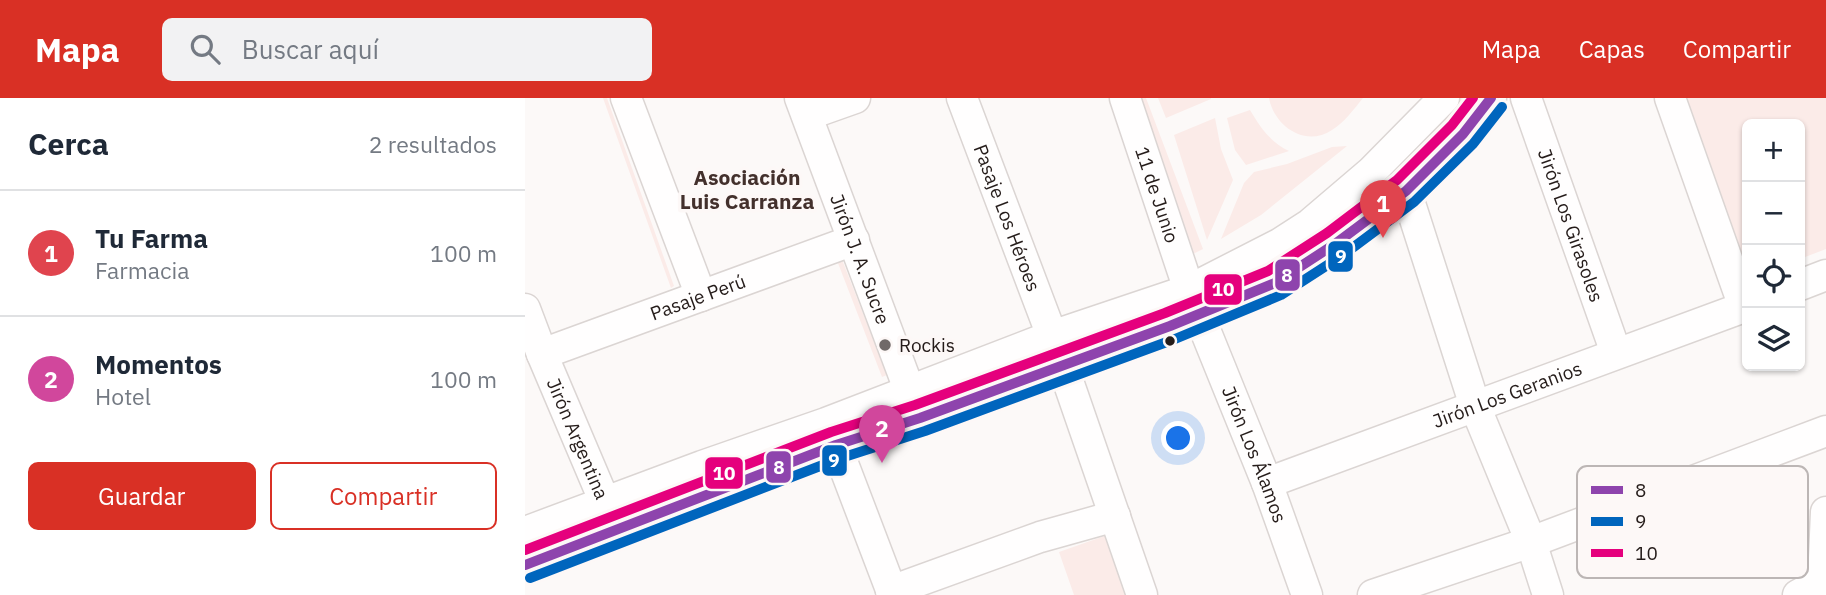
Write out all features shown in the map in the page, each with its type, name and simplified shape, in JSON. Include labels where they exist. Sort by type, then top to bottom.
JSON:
[{"type":"street","points":[[626,98],[701,296]]},
{"type":"street","points":[[803,107],[855,98]]},
{"type":"street","name":"Pasaje Los Héroes","points":[[963,98],[1052,336]]},
{"type":"street","name":"11 de Junio","points":[[1125,98],[1194,302]]},
{"type":"street","points":[[831,434],[920,418],[1059,365],[1194,302],[1310,224],[1371,172],[1444,98]]},
{"type":"street","points":[[525,532],[605,501],[707,479],[831,434],[909,390],[1052,336],[1275,283],[1335,244],[1406,191],[1464,134],[1491,98]]},
{"type":"street","name":"Jirón Los Girasoles","points":[[1526,98],[1616,353]]},
{"type":"street","points":[[1670,98],[1742,296]]},
{"type":"street","name":"Jirón J. A. Sucre","points":[[803,107],[920,418]]},
{"type":"street","points":[[1406,191],[1475,406],[1531,542],[1548,595]]},
{"type":"street","name":"Pasaje Perú","points":[[542,354],[853,240]]},
{"type":"street","points":[[1805,283],[1826,275]]},
{"type":"street","name":"Jirón Los Álamos","points":[[1194,302],[1267,483],[1307,595]]},
{"type":"street","name":"Jirón Los Geranios","points":[[1267,483],[1743,308]]},
{"type":"street","name":"Jirón Argentina","points":[[525,309],[615,529]]},
{"type":"street","points":[[1059,365],[1069,384],[1142,595]]},
{"type":"street","points":[[1733,466],[1826,431]]},
{"type":"street","points":[[831,434],[892,593],[1040,537],[1115,516]]},
{"type":"street","points":[[525,565],[615,529],[707,479]]},
{"type":"street","points":[[1816,585],[1826,512]]},
{"type":"street","points":[[1373,595],[1577,525]]},
{"type":"shaded area","points":[[603,98],[607,98],[674,286],[671,288]]},
{"type":"shaded area","points":[[1137,98],[1146,98],[1203,249],[1191,255]]},
{"type":"shaded area","points":[[1158,98],[1211,98],[1211,99],[1166,118]]},
{"type":"shaded area","points":[[1269,98],[1363,98],[1336,127],[1322,135],[1311,137],[1292,131],[1284,125],[1272,108]]},
{"type":"shaded area","points":[[1456,98],[1474,98],[1428,152],[1313,252],[1201,300]]},
{"type":"shaded area","points":[[1680,98],[1826,98],[1826,249],[1805,257],[1805,119],[1742,119],[1742,265]]},
{"type":"shaded area","points":[[1250,110],[1266,134],[1289,151],[1246,165],[1235,150],[1227,118]]},
{"type":"shaded area","points":[[1215,118],[1221,149],[1233,180],[1207,240],[1174,135]]},
{"type":"shaded area","points":[[1347,146],[1261,215],[1221,239],[1244,183],[1254,172],[1287,164],[1332,147]]},
{"type":"shaded area","points":[[841,257],[887,375],[882,377],[836,258]]},
{"type":"shaded area","points":[[1113,533],[1136,595],[1074,595],[1059,552]]},
{"type":"transit line","name":"10","points":[[525,550],[831,432],[915,405],[1165,313],[1268,271],[1327,233],[1397,180],[1452,125],[1473,98]]},
{"type":"transit line","name":"8","points":[[525,565],[836,445],[920,418],[1170,326],[1275,283],[1335,244],[1406,191],[1463,134],[1491,98]]},
{"type":"transit line","name":"9","points":[[530,578],[841,458],[925,431],[1175,339],[1281,295],[1343,255],[1414,202],[1473,144],[1502,107]]},
{"type":"place","name":"Tu Farma","points":[[1383,238]]},
{"type":"place","name":"Rockis","points":[[885,345]]},
{"type":"place","name":"Momentos","points":[[882,463]]},
{"type":"district","name":"Asociación Luis Carranza","points":[[747,189]]}]
